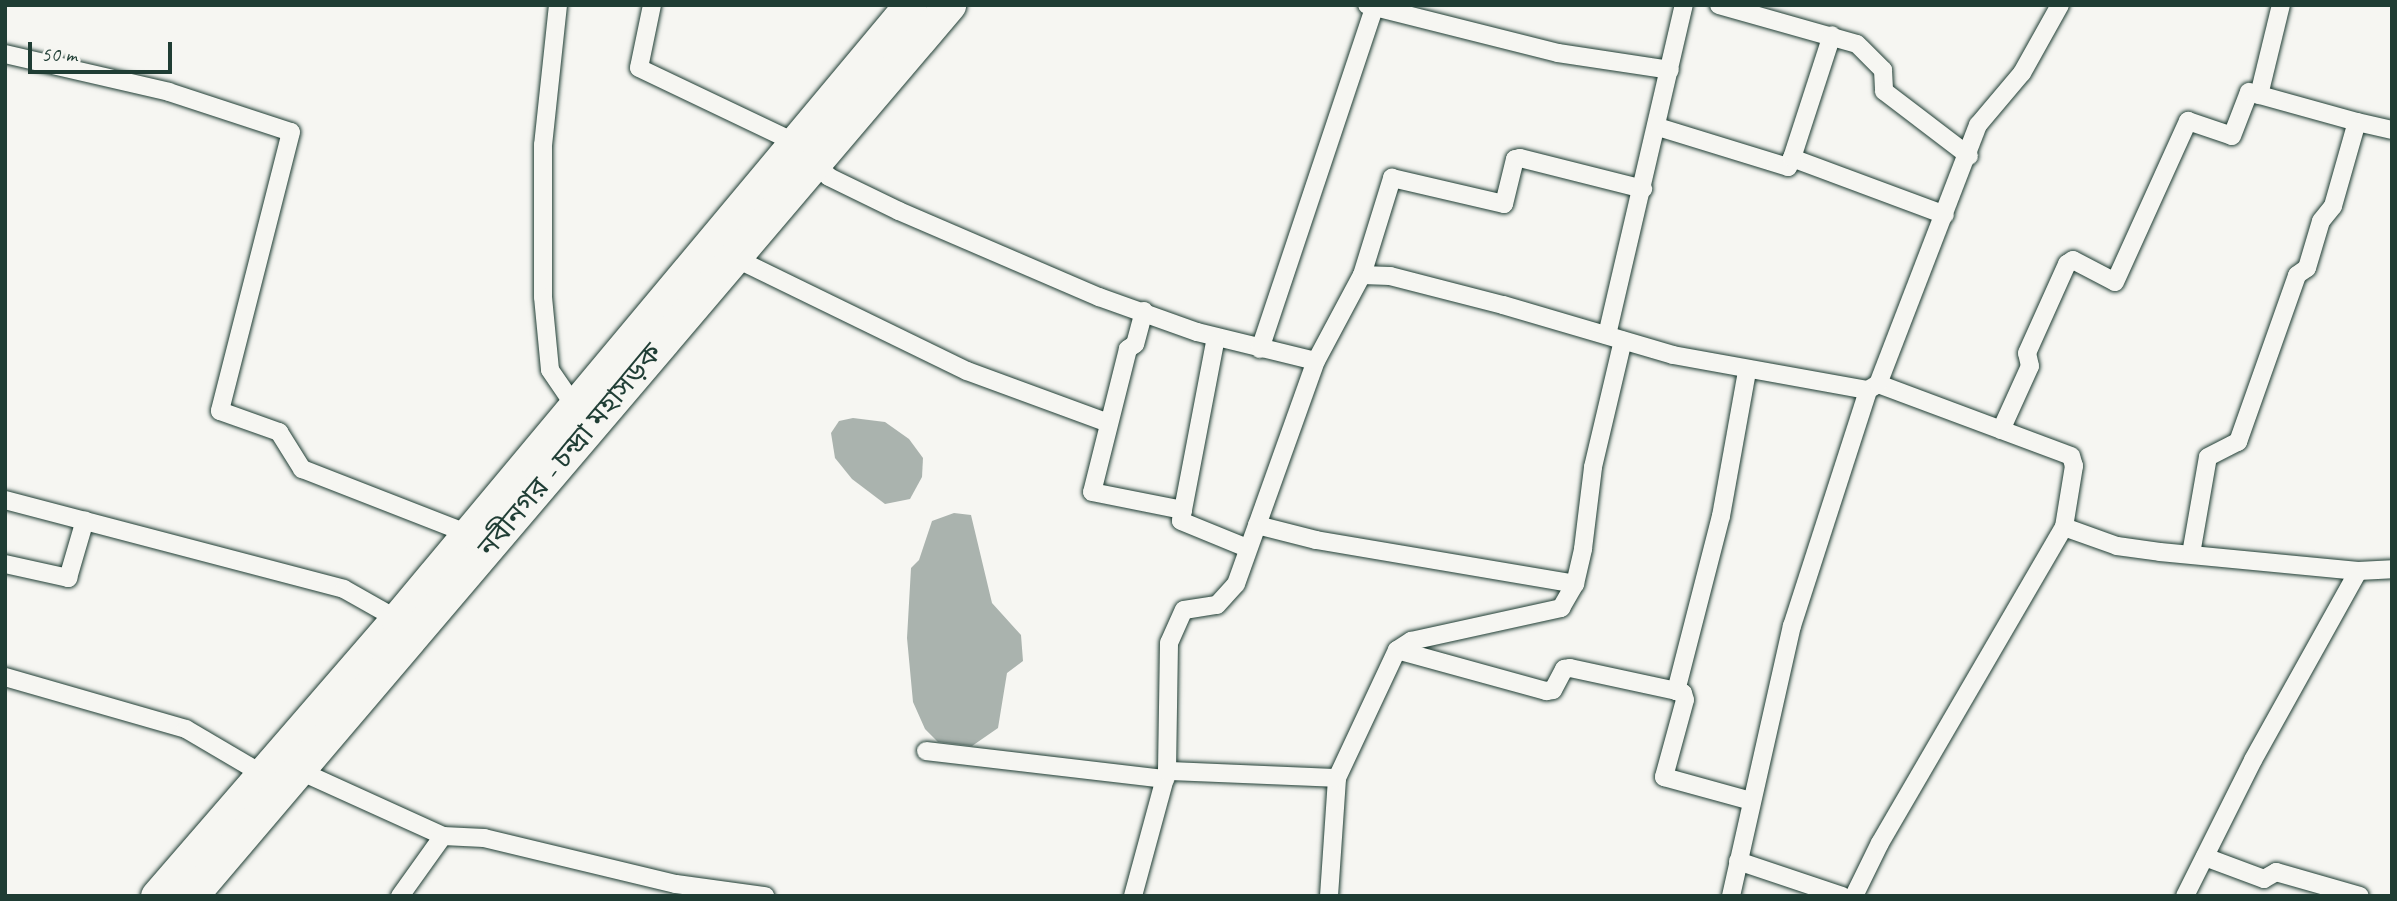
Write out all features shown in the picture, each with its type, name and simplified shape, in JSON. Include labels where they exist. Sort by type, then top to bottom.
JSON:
[{"type":"highway","name":"নবীনগর - চন্দ্রা মহাসড়ক","points":[[191,896],[300,771],[733,257],[804,152],[910,5]]},
{"type":"highway","name":"নবীনগর - চন্দ্রা মহাসড়ক","points":[[157,896],[397,619],[574,405],[804,152],[949,5]]},
{"type":"street","points":[[558,5],[543,145],[543,297],[550,370],[574,405]]},
{"type":"street","points":[[652,5],[639,68],[804,152],[828,177],[941,230],[1099,297],[1216,337],[1316,361]]},
{"type":"street","points":[[1329,896],[1338,778],[1397,650],[1410,641],[1561,608],[1574,584],[1643,189],[1684,5]]},
{"type":"street","points":[[1719,5],[1857,44],[1877,59],[1887,78],[1884,91],[1969,156]]},
{"type":"street","points":[[1731,896],[1792,626],[1873,387],[1969,156],[1978,125],[2022,73],[2060,5]]},
{"type":"street","points":[[2259,95],[2281,5]]},
{"type":"street","points":[[1260,349],[1371,6],[1558,53],[1670,70]]},
{"type":"street","points":[[1658,127],[1788,167],[1832,35]]},
{"type":"street","points":[[5,54],[169,92],[291,132],[220,411],[279,432],[302,470],[466,533]]},
{"type":"street","points":[[2001,430],[2030,366],[2027,353],[2070,260],[2115,282],[2188,121],[2232,136],[2247,94],[2392,130]]},
{"type":"street","points":[[2191,554],[2207,457],[2238,442],[2297,275],[2307,268],[2321,221],[2333,206],[2357,122]]},
{"type":"street","points":[[1133,896],[1166,775],[1169,643],[1174,625],[1184,610],[1206,609],[1226,597],[1236,584],[1316,361],[1362,275],[1392,178],[1504,204],[1517,158],[1643,189]]},
{"type":"street","points":[[1792,158],[1945,215]]},
{"type":"street","points":[[733,257],[967,371],[1108,423]]},
{"type":"street","points":[[1362,275],[1390,276],[1615,338],[1747,370],[1873,387],[2071,456],[2074,466],[2064,527],[1880,843],[1854,896]]},
{"type":"street","points":[[1144,311],[1108,423],[1091,492],[1183,510]]},
{"type":"street","points":[[1216,337],[1181,521],[1186,526],[1247,548]]},
{"type":"street","points":[[1676,691],[1721,516],[1747,370]]},
{"type":"street","points":[[5,500],[344,589],[397,619]]},
{"type":"street","points":[[5,564],[68,578],[85,520]]},
{"type":"street","points":[[1257,525],[1316,540],[1574,584]]},
{"type":"street","points":[[2064,527],[2117,545],[2358,571],[2392,569]]},
{"type":"street","points":[[2185,896],[2358,571]]},
{"type":"street","points":[[1397,650],[1546,691],[1553,690],[1564,669],[1570,668],[1683,693],[1685,701],[1664,777],[1751,801]]},
{"type":"street","points":[[5,677],[186,729],[264,775]]},
{"type":"street","points":[[926,751],[1166,775],[1338,778]]},
{"type":"street","points":[[300,771],[443,836],[484,838],[676,884],[765,896]]},
{"type":"street","points":[[400,896],[443,836]]},
{"type":"street","points":[[2205,857],[2264,879],[2276,872],[2360,896]]},
{"type":"street","points":[[1738,861],[1842,896]]},
{"type":"shaded area","points":[[853,418],[885,422],[909,439],[923,458],[922,477],[910,499],[885,504],[852,479],[835,458],[831,433],[839,421]]},
{"type":"shaded area","points":[[954,513],[971,515],[992,603],[1021,635],[1023,661],[1007,673],[998,728],[972,746],[938,742],[925,729],[913,702],[907,638],[911,568],[919,560],[932,521]]}]
